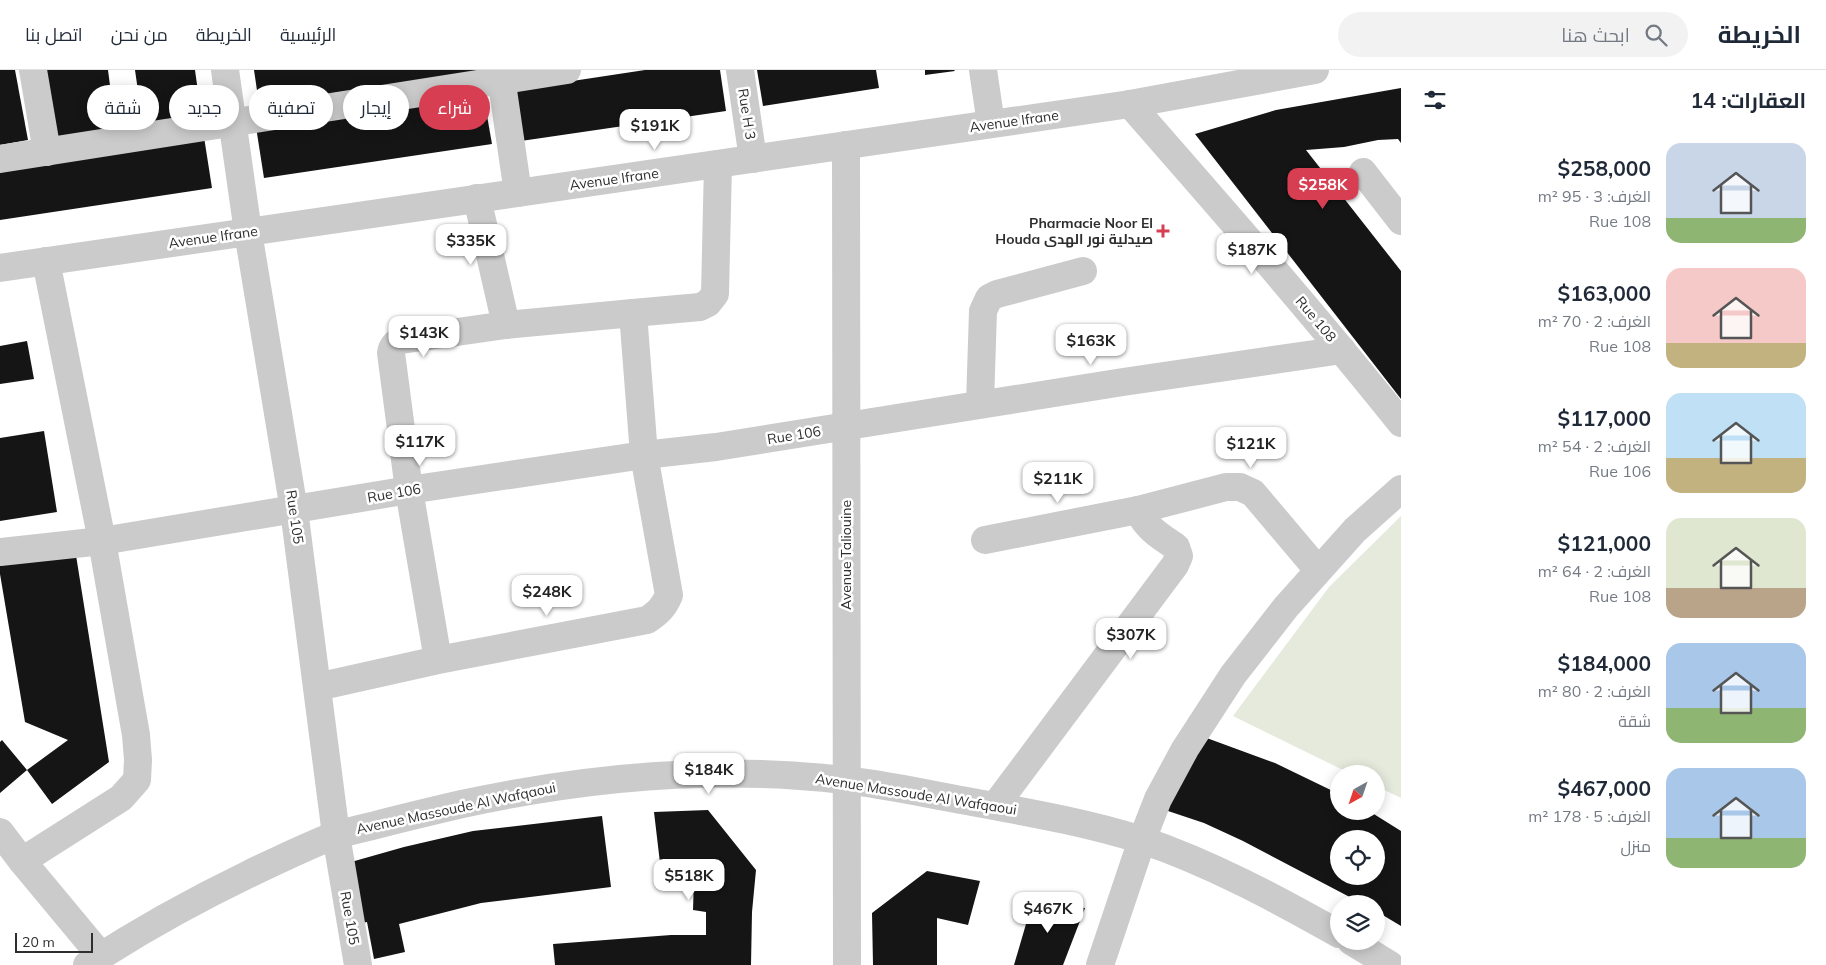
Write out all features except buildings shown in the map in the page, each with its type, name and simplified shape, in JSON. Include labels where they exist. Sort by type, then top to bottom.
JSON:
[{"type":"street","points":[[33,70],[47,152]]},
{"type":"street","name":"Rue 105","points":[[225,70],[227,85]]},
{"type":"street","points":[[239,121],[500,75],[567,70]]},
{"type":"street","name":"Rue H 3","points":[[740,70],[754,159]]},
{"type":"street","points":[[983,70],[991,124]]},
{"type":"street","name":"Avenue Ifrane","points":[[0,268],[1130,104],[1315,70]]},
{"type":"street","points":[[500,75],[518,192]]},
{"type":"street","name":"Rue 108","points":[[1130,104],[1236,224],[1342,350],[1401,424]]},
{"type":"street","points":[[0,159],[183,130]]},
{"type":"street","name":"Rue 105","points":[[234,130],[248,232],[294,510],[336,835],[358,965]]},
{"type":"street","name":"Avenue Taliouine","points":[[846,145],[846,780],[848,965]]},
{"type":"street","points":[[438,660],[409,490],[391,353],[395,343],[401,340],[506,325],[700,307],[708,303],[714,294],[718,164]]},
{"type":"street","points":[[1363,172],[1401,221]]},
{"type":"street","points":[[477,198],[506,325]]},
{"type":"street","points":[[22,861],[121,798],[137,780],[138,760],[136,734],[102,541],[46,262]]},
{"type":"street","points":[[980,404],[984,311],[990,298],[997,294],[1083,271]]},
{"type":"street","points":[[317,687],[438,660],[647,620],[656,615],[664,606],[669,595],[644,455],[633,313]]},
{"type":"street","name":"Rue 106","points":[[0,552],[102,541],[409,490],[644,455],[716,448],[980,404],[1342,350]]},
{"type":"street","points":[[985,540],[1138,510],[1226,487],[1240,487],[1253,493],[1318,570]]},
{"type":"street","points":[[1100,965],[1142,840],[1158,799],[1185,749],[1233,675],[1286,607],[1355,530],[1401,488]]},
{"type":"street","points":[[995,806],[1175,565],[1179,556],[1176,547],[1152,530],[1138,510]]},
{"type":"street","name":"Avenue Massoude Al Wafqaoui","points":[[94,960],[216,890],[275,861],[336,835],[486,799],[568,784],[679,774],[735,773],[846,780],[1056,818],[1142,840],[1224,874],[1297,910],[1330,929]]},
{"type":"street","points":[[0,832],[94,960]]},
{"type":"street","points":[[1366,950],[1390,965]]},
{"type":"shaded area","points":[[1401,516],[1401,798],[1385,790],[1385,765],[1333,765],[1233,716],[1329,587]]},
{"type":"place","name":"Pharmacie Noor El Houda صيدلية نور الهدى","points":[[1163,231]]}]
